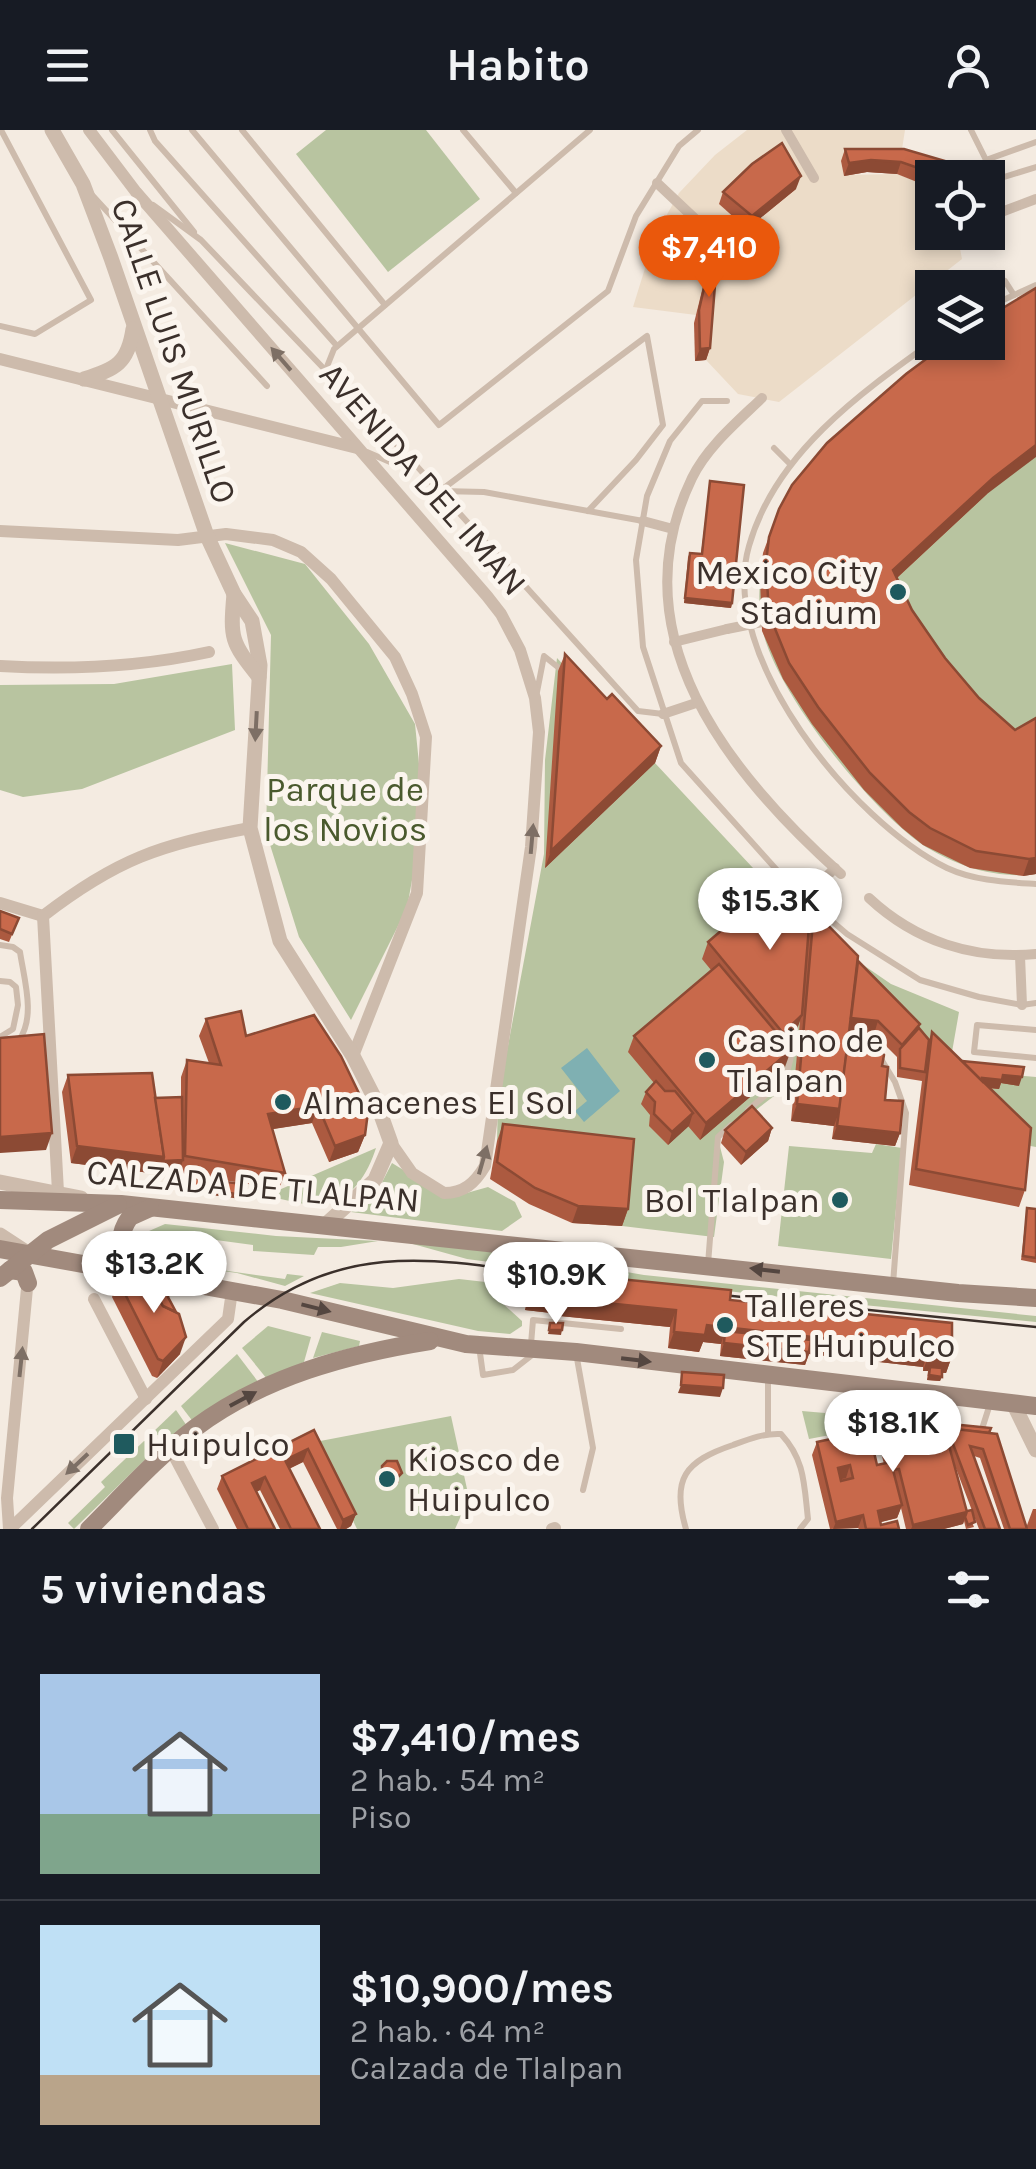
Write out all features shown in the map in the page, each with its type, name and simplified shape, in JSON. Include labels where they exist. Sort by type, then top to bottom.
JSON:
[{"type":"main road","name":"CALZADA DE TLALPAN","points":[[0,1200],[121,1204],[1036,1298]]},
{"type":"main road","points":[[5,1274],[71,1226],[121,1204]]},
{"type":"main road","points":[[152,1208],[130,1218],[120,1239],[128,1262],[152,1277]]},
{"type":"main road","points":[[0,1249],[282,1300],[439,1339],[1036,1406]]},
{"type":"main road","points":[[5,1274],[24,1272],[28,1283]]},
{"type":"main road","points":[[90,1529],[204,1421],[288,1377],[347,1358],[439,1339]]},
{"type":"street","name":"CALLE LUIS MURILLO","points":[[52,130],[82,184],[207,536],[234,594],[252,621],[260,677],[250,828],[280,942],[353,1056],[376,1101],[391,1143]]},
{"type":"street","name":"AVENIDA DEL IMAN","points":[[89,130],[136,192],[501,614],[520,650],[536,698],[539,732],[532,848],[485,1166],[477,1180],[466,1188],[444,1193],[412,1173],[391,1143]]},
{"type":"street","points":[[786,130],[814,178]]},
{"type":"street","points":[[656,183],[725,246]]},
{"type":"street","points":[[1005,211],[1036,199]]},
{"type":"street","points":[[84,378],[120,363],[130,352],[134,326]]},
{"type":"street","points":[[0,359],[358,448]]},
{"type":"street","points":[[762,398],[724,434],[693,476],[673,529],[666,602],[674,642],[696,703],[756,787],[838,871],[805,898]]},
{"type":"street","points":[[643,521],[673,529]]},
{"type":"street","points":[[0,531],[178,540],[226,534],[274,540],[300,552],[330,579],[394,658],[412,694],[426,738],[417,893],[353,1056]]},
{"type":"street","points":[[674,642],[762,622]]},
{"type":"street","points":[[0,666],[44,669],[159,662],[209,652]]},
{"type":"street","points":[[663,714],[696,703]]},
{"type":"street","points":[[43,916],[118,864],[163,846],[250,828]]},
{"type":"street","points":[[869,898],[892,919],[952,949],[1036,954]]},
{"type":"street","points":[[0,903],[43,916]]},
{"type":"street","points":[[43,916],[58,1192]]},
{"type":"street","points":[[1020,956],[1022,1005]]},
{"type":"street","points":[[325,1225],[374,1180],[391,1143]]},
{"type":"street","points":[[0,1182],[94,1202]]},
{"type":"street","points":[[0,1235],[29,1254],[7,1498],[10,1529]]},
{"type":"street","points":[[10,1529],[228,1320],[232,1291]]},
{"type":"street","points":[[94,1299],[146,1398]]},
{"type":"street","points":[[1013,1403],[1036,1450]]},
{"type":"street","points":[[171,1450],[213,1529]]},
{"type":"lane","points":[[0,326],[35,334],[90,300],[1,130]]},
{"type":"lane","points":[[112,130],[202,240],[414,462],[638,711],[663,714]]},
{"type":"lane","points":[[150,130],[155,142],[337,346]]},
{"type":"lane","points":[[192,130],[439,426],[608,290],[636,216],[679,146],[698,130]]},
{"type":"lane","points":[[242,130],[385,305]]},
{"type":"lane","points":[[463,130],[516,192]]},
{"type":"lane","points":[[325,370],[337,346],[590,130]]},
{"type":"lane","points":[[971,130],[986,160],[1036,142]]},
{"type":"lane","points":[[1005,177],[1036,167]]},
{"type":"lane","points":[[82,184],[266,386]]},
{"type":"lane","points":[[136,192],[202,240]]},
{"type":"lane","points":[[1006,282],[1014,295]]},
{"type":"lane","points":[[1005,299],[1036,285]]},
{"type":"lane","points":[[440,491],[648,336],[662,425],[636,460],[588,511]]},
{"type":"lane","points":[[915,354],[876,382],[789,463],[748,546],[743,583],[760,662],[792,722],[874,819],[948,868],[988,880],[1036,884]]},
{"type":"lane","points":[[727,401],[702,401],[670,441],[647,496],[636,560],[644,647],[681,762],[805,898],[847,934],[920,980],[1022,1005],[1036,1002]]},
{"type":"lane","points":[[358,448],[390,462],[414,462]]},
{"type":"lane","points":[[774,448],[789,463]]},
{"type":"lane","points":[[440,491],[484,492],[643,521]]},
{"type":"lane","points":[[536,698],[544,656],[573,682]]},
{"type":"lane","points":[[0,945],[20,952],[24,974],[22,1036],[12,1046]]},
{"type":"lane","points":[[0,981],[18,980],[24,974]]},
{"type":"lane","points":[[0,1037],[13,1029],[23,1005],[10,982]]},
{"type":"lane","points":[[1036,1030],[977,1025],[974,1052],[1036,1058]]},
{"type":"lane","points":[[708,1264],[718,1137],[786,1076],[792,1065],[792,1040]]},
{"type":"lane","points":[[867,1043],[896,1082],[906,1113],[892,1285]]},
{"type":"lane","points":[[479,1345],[484,1374],[514,1370],[534,1350],[533,1320],[621,1329]]},
{"type":"lane","points":[[576,1352],[593,1448],[583,1490]]},
{"type":"lane","points":[[768,1374],[768,1433]]},
{"type":"lane","points":[[936,1393],[964,1439]]},
{"type":"lane","points":[[978,1440],[991,1401]]},
{"type":"lane","points":[[686,1529],[678,1504],[681,1482],[692,1463],[768,1433],[781,1434],[796,1450],[804,1477],[808,1519],[800,1529]]},
{"type":"green space","points":[[326,130],[426,130],[480,199],[388,272],[296,154]]},
{"type":"green space","name":"Mexico City Stadium","points":[[1036,302],[1036,874],[1007,875],[965,866],[926,847],[854,779],[828,748],[785,683],[762,627],[759,594],[767,547],[786,502],[964,360],[1005,360],[1005,327]]},
{"type":"green space","name":"Parque de los Novios","points":[[225,543],[305,564],[369,644],[415,724],[424,813],[407,908],[351,1020],[299,937],[266,832],[271,635]]},
{"type":"green space","points":[[557,658],[808,927],[891,984],[959,1012],[949,1069],[809,928],[795,1080],[718,1139],[724,1162],[714,1237],[622,1226],[628,1156],[497,1141],[498,1099],[544,854],[545,760]]},
{"type":"green space","points":[[232,664],[235,730],[82,789],[23,797],[0,790],[0,685],[114,684]]},
{"type":"green space","points":[[949,1069],[1036,1077],[1036,1147],[1025,1145]]},
{"type":"green space","name":"Bol Tlalpan","points":[[876,1144],[902,1148],[891,1259],[778,1246],[789,1146],[872,1153]]},
{"type":"green space","points":[[376,1148],[357,1184],[333,1202],[309,1205],[265,1196]]},
{"type":"green space","points":[[392,1163],[449,1198],[488,1187],[515,1202],[522,1217],[502,1231],[351,1212],[377,1192]]},
{"type":"green space","points":[[165,1224],[276,1236],[378,1241],[318,1247],[314,1255],[253,1251],[253,1245],[149,1231]]},
{"type":"green space","points":[[402,1241],[644,1275],[1036,1316],[1036,1322],[527,1267],[467,1259]]},
{"type":"green space","points":[[213,1264],[214,1269],[285,1279],[287,1274],[304,1276],[285,1286],[237,1273],[178,1265]]},
{"type":"green space","points":[[459,1279],[503,1284],[501,1302],[522,1321],[522,1326],[510,1334],[478,1331],[310,1293],[340,1283],[393,1288]]},
{"type":"green space","points":[[268,1326],[311,1337],[304,1362],[267,1379],[242,1348]]},
{"type":"green space","points":[[322,1332],[360,1341],[359,1346],[313,1358]]},
{"type":"green space","points":[[237,1354],[259,1383],[194,1423],[181,1406]]},
{"type":"green space","points":[[176,1410],[187,1426],[169,1437],[151,1434]]},
{"type":"green space","points":[[802,1411],[825,1413],[830,1435],[809,1439]]},
{"type":"green space","points":[[451,1416],[469,1498],[455,1529],[357,1529],[315,1442]]},
{"type":"green space","points":[[144,1441],[162,1443],[74,1529],[68,1523],[105,1487],[101,1482]]},
{"type":"shaded area","points":[[747,130],[905,130],[900,162],[841,161],[844,175],[897,174],[915,181],[915,250],[960,250],[962,259],[948,270],[915,270],[915,296],[779,402],[738,394],[706,360],[709,262],[696,315],[633,307],[655,236],[679,193],[715,155]]},
{"type":"water","points":[[587,1048],[620,1091],[584,1122],[575,1111],[587,1101],[561,1068]]},
{"type":"building","points":[[782,143],[801,176],[752,216],[723,192],[752,164]]},
{"type":"building","points":[[845,149],[904,149],[942,160],[915,160],[915,167],[871,160],[849,163]]},
{"type":"building","points":[[713,249],[724,254],[715,285],[710,348],[700,349],[699,310]]},
{"type":"building","name":"Mexico City Stadium","points":[[1036,288],[1036,445],[993,478],[893,570],[912,610],[979,698],[1015,730],[1036,718],[1036,858],[1029,859],[976,851],[930,828],[870,773],[789,663],[769,614],[766,563],[769,537],[779,509],[792,485],[827,443],[925,360],[1005,360],[1005,307]]},
{"type":"building","points":[[710,481],[744,485],[732,603],[685,598],[690,553],[702,554]]},
{"type":"building","points":[[565,654],[607,699],[612,694],[661,746],[551,851]]},
{"type":"building","points":[[780,880],[810,913],[802,1015],[783,1033],[708,942]]},
{"type":"building","points":[[0,911],[19,918],[12,934],[0,929]]},
{"type":"building","points":[[814,911],[858,956],[840,1109],[797,1104]]},
{"type":"building","points":[[858,961],[920,1024],[902,1045],[878,1021],[851,1018]]},
{"type":"building","name":"Casino de Tlalpan","points":[[719,964],[791,1050],[706,1123],[634,1036]]},
{"type":"building","name":"Almacenes El Sol","points":[[241,1011],[246,1036],[314,1015],[341,1056],[368,1112],[365,1135],[335,1146],[318,1106],[268,1114],[285,1173],[185,1156],[187,1060],[221,1065],[206,1019]]},
{"type":"building","points":[[919,1028],[929,1040],[925,1072],[900,1068],[900,1049]]},
{"type":"building","points":[[849,1032],[864,1034],[884,1055],[882,1066],[888,1067],[885,1100],[903,1101],[900,1133],[837,1126]]},
{"type":"building","points":[[932,1032],[1031,1128],[1025,1190],[916,1169]]},
{"type":"building","points":[[44,1034],[52,1133],[0,1137],[0,1038]]},
{"type":"building","points":[[962,1061],[1024,1067],[1022,1077],[1003,1075],[1002,1080],[982,1081]]},
{"type":"building","points":[[152,1073],[164,1157],[77,1146],[68,1075]]},
{"type":"building","points":[[656,1081],[665,1091],[675,1091],[693,1113],[672,1132],[654,1114],[655,1102],[646,1092]]},
{"type":"building","points":[[182,1097],[183,1160],[163,1161],[155,1098]]},
{"type":"building","points":[[752,1106],[772,1128],[746,1152],[725,1130]]},
{"type":"building","points":[[503,1124],[634,1139],[628,1209],[578,1206],[535,1188],[497,1162]]},
{"type":"building","points":[[189,1178],[244,1184],[243,1195],[190,1187]]},
{"type":"building","points":[[1027,1208],[1036,1209],[1036,1258],[1023,1256]]},
{"type":"building","points":[[569,1274],[731,1290],[730,1300],[952,1323],[952,1356],[929,1354],[929,1350],[707,1325],[705,1335],[674,1332],[676,1310],[566,1299]]},
{"type":"building","points":[[121,1275],[149,1278],[163,1306],[179,1314],[186,1337],[163,1361],[158,1359],[118,1280]]},
{"type":"building","points":[[529,1286],[564,1290],[562,1310],[527,1306]]},
{"type":"building","points":[[155,1291],[169,1291],[176,1312],[163,1306]]},
{"type":"building","points":[[550,1323],[563,1323],[562,1330],[549,1330]]},
{"type":"building","points":[[725,1331],[811,1340],[809,1352],[724,1343]]},
{"type":"building","points":[[930,1367],[942,1368],[942,1377],[929,1375]]},
{"type":"building","points":[[682,1372],[724,1375],[723,1388],[681,1385]]},
{"type":"building","points":[[925,1418],[927,1423],[942,1420],[967,1512],[913,1525],[899,1469],[893,1470],[902,1505],[878,1511],[881,1525],[897,1521],[899,1529],[866,1529],[863,1515],[836,1522],[817,1442],[854,1434],[855,1438],[870,1435],[877,1465],[891,1462],[884,1432],[896,1430],[895,1425]],"holes":[[[850,1465],[853,1478],[841,1481],[838,1468]]]},
{"type":"building","points":[[951,1424],[991,1428],[989,1433],[951,1429]]},
{"type":"building","points":[[947,1428],[997,1434],[1027,1529],[1010,1529],[983,1449],[970,1446],[1000,1529],[985,1529]]},
{"type":"building","points":[[314,1430],[356,1514],[343,1520],[308,1449],[285,1460],[320,1529],[291,1529],[265,1477],[252,1483],[275,1529],[248,1529],[222,1476]]},
{"type":"building","points":[[387,1461],[397,1461],[402,1473],[395,1480],[382,1476],[382,1466]]},
{"type":"building","points":[[972,1510],[975,1522],[968,1525],[965,1517]]},
{"type":"tram line","points":[[32,1529],[244,1322],[285,1293],[327,1274],[369,1264],[411,1261],[593,1281]]},
{"type":"tram line","points":[[703,1293],[1036,1327]]},
{"type":"place","name":"Mexico City Stadium","points":[[898,592]]},
{"type":"place","name":"Casino de Tlalpan","points":[[707,1060]]},
{"type":"place","name":"Almacenes El Sol","points":[[283,1102]]},
{"type":"place","name":"Bol Tlalpan","points":[[840,1200]]},
{"type":"place","name":"Talleres STE Huipulco","points":[[725,1325]]},
{"type":"place","name":"Huipulco","points":[[124,1444]]},
{"type":"place","name":"Kiosco de Huipulco","points":[[387,1479]]}]
